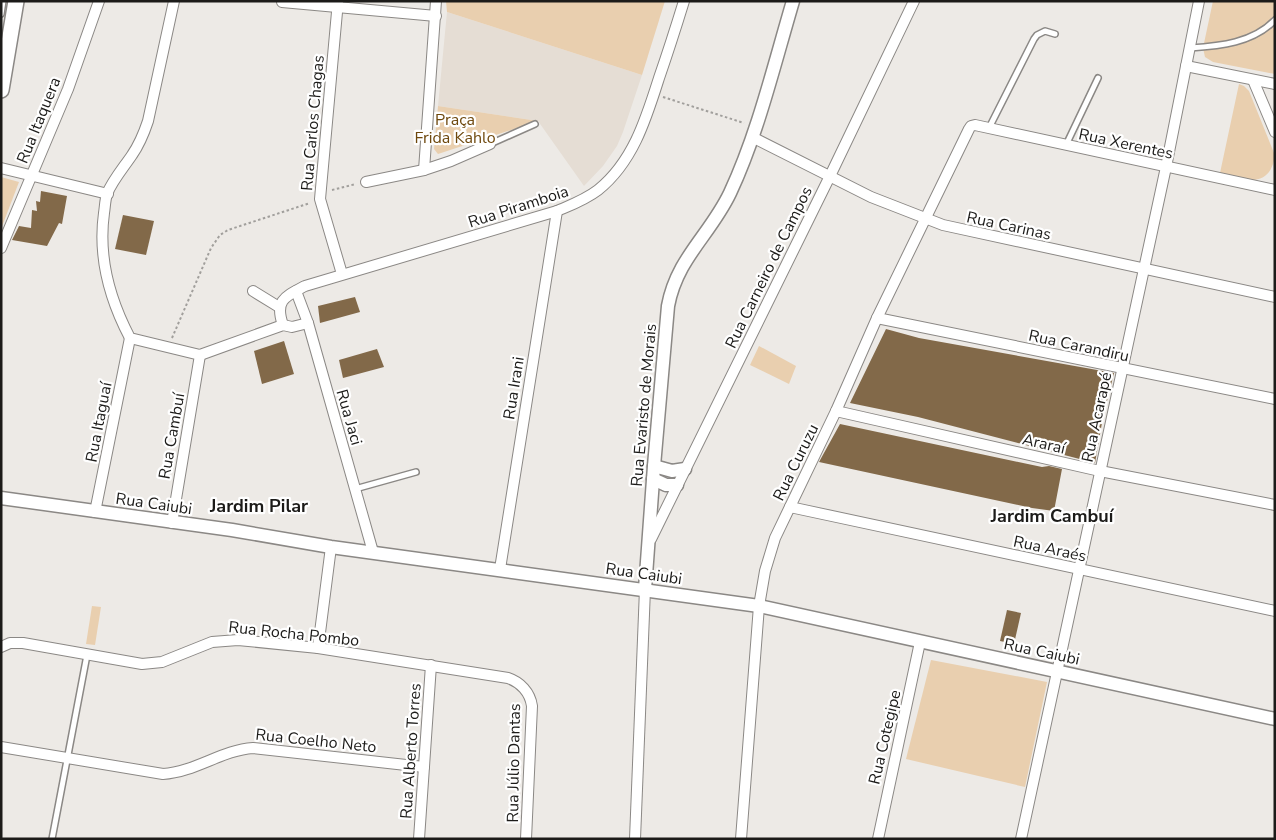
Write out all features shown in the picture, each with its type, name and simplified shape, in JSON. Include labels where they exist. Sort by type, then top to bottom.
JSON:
[{"type":"main road","points":[[1,90],[16,1]]},
{"type":"street","name":"Rua Itaquera","points":[[1,248],[68,88],[100,1]]},
{"type":"street","points":[[174,1],[148,121],[143,136],[108,194],[102,249],[108,282],[119,318],[130,338],[200,355],[283,325],[292,327],[308,323]]},
{"type":"street","points":[[424,170],[436,1]]},
{"type":"street","name":"Rua Piramboia","points":[[279,307],[287,295],[305,286],[557,211],[581,201],[597,190],[623,164],[634,145],[654,94],[684,1]]},
{"type":"street","name":"Rua Evaristo de Morais","points":[[635,839],[645,590],[670,292],[682,265],[729,195],[754,132],[793,1]]},
{"type":"street","name":"Rua Carneiro de Campos","points":[[648,545],[914,1]]},
{"type":"street","name":"Rua Acarapé","points":[[1020,839],[1166,167],[1199,1]]},
{"type":"street","points":[[282,2],[338,3],[436,16]]},
{"type":"street","name":"Rua Carlos Chagas","points":[[338,3],[320,196],[342,274]]},
{"type":"street","points":[[1186,66],[1275,84]]},
{"type":"street","points":[[1253,80],[1275,132]]},
{"type":"street","name":"Rua Xerentes","points":[[971,126],[988,128],[1275,190]]},
{"type":"street","name":"Rua Curuzu","points":[[741,839],[759,606],[765,570],[775,538],[836,411],[877,318],[971,126]]},
{"type":"street","name":"Rua Carinas","points":[[754,132],[830,176],[872,197],[943,226],[1275,297]]},
{"type":"street","points":[[366,182],[424,170],[451,161],[490,144]]},
{"type":"street","points":[[1,168],[108,194]]},
{"type":"street","name":"Rua Irani","points":[[500,569],[557,211]]},
{"type":"street","points":[[253,291],[279,307],[283,325]]},
{"type":"street","name":"Rua Jaci","points":[[296,291],[308,323],[373,552]]},
{"type":"street","name":"Rua Carandiru","points":[[877,318],[1275,399]]},
{"type":"street","name":"Rua Itaguaí","points":[[95,512],[130,338]]},
{"type":"street","name":"Rua Cambuí","points":[[172,523],[200,355]]},
{"type":"street","name":"Araraí","points":[[836,411],[1100,471],[1275,505]]},
{"type":"street","points":[[654,466],[672,471],[685,468]]},
{"type":"street","points":[[653,480],[666,485],[677,485]]},
{"type":"street","name":"Rua Caiubi","points":[[1,498],[232,530],[331,547],[759,606],[1275,719]]},
{"type":"street","name":"Rua Araés","points":[[790,507],[1275,611]]},
{"type":"street","points":[[318,648],[331,547]]},
{"type":"street","name":"Rua Rocha Pombo","points":[[1,647],[10,643],[23,644],[142,664],[162,662],[212,642],[230,640],[318,648],[508,678],[525,690]]},
{"type":"street","name":"Rua Cotegipe","points":[[878,839],[920,642]]},
{"type":"street","name":"Rua Alberto Torres","points":[[419,839],[431,665]]},
{"type":"street","name":"Rua Júlio Dantas","points":[[525,690],[532,706],[526,839]]},
{"type":"street","name":"Rua Coelho Neto","points":[[1,747],[154,774],[173,774],[242,748],[424,767]]},
{"type":"lane","points":[[1,14],[4,1]]},
{"type":"lane","points":[[1190,48],[1214,46],[1250,38],[1275,20]]},
{"type":"lane","points":[[988,128],[1037,35],[1046,31],[1055,34]]},
{"type":"lane","points":[[1066,145],[1098,78]]},
{"type":"lane","points":[[490,144],[535,124]]},
{"type":"lane","points":[[355,490],[416,472]]},
{"type":"lane","points":[[52,839],[87,655]]},
{"type":"path","points":[[654,94],[754,132]]},
{"type":"path","points":[[168,347],[211,248],[220,235],[228,230],[320,196],[366,182]]},
{"type":"shaded area","points":[[447,12],[642,75],[617,146],[603,166],[584,186],[538,121],[438,106]]},
{"type":"green space","points":[[446,1],[665,1],[642,75],[447,12]]},
{"type":"green space","points":[[1213,1],[1275,1],[1275,74],[1213,62],[1205,57],[1203,48]]},
{"type":"green space","points":[[1239,84],[1249,91],[1274,153],[1273,165],[1269,172],[1259,179],[1246,180],[1220,173]]},
{"type":"green space","name":"Praça Frida Kahlo","points":[[438,106],[538,121],[438,154],[434,149]]},
{"type":"green space","points":[[1,177],[19,182],[1,229]]},
{"type":"green space","points":[[759,346],[796,366],[789,384],[750,365]]},
{"type":"green space","points":[[92,606],[101,607],[95,645],[86,644]]},
{"type":"green space","points":[[931,660],[1047,682],[1025,787],[906,759]]},
{"type":"building","points":[[41,191],[67,196],[62,224],[59,223],[47,246],[12,240],[19,226],[31,228],[32,210],[37,211],[36,201],[40,202]]},
{"type":"building","points":[[123,215],[154,221],[146,255],[115,249]]},
{"type":"building","points":[[355,297],[360,312],[320,323],[318,306]]},
{"type":"building","points":[[886,329],[919,338],[1114,373],[1103,417],[1095,463],[918,417],[850,403]]},
{"type":"building","points":[[284,341],[294,374],[262,384],[254,351]]},
{"type":"building","points":[[377,349],[384,367],[343,378],[339,360]]},
{"type":"building","points":[[840,424],[1042,467],[1049,466],[1062,469],[1054,511],[1032,508],[819,462]]},
{"type":"building","points":[[1007,610],[1021,613],[1014,644],[1000,641]]},
{"type":"district","name":"Jardim Pilar","points":[[259,506]]},
{"type":"district","name":"Jardim Cambuí","points":[[1052,516]]}]
